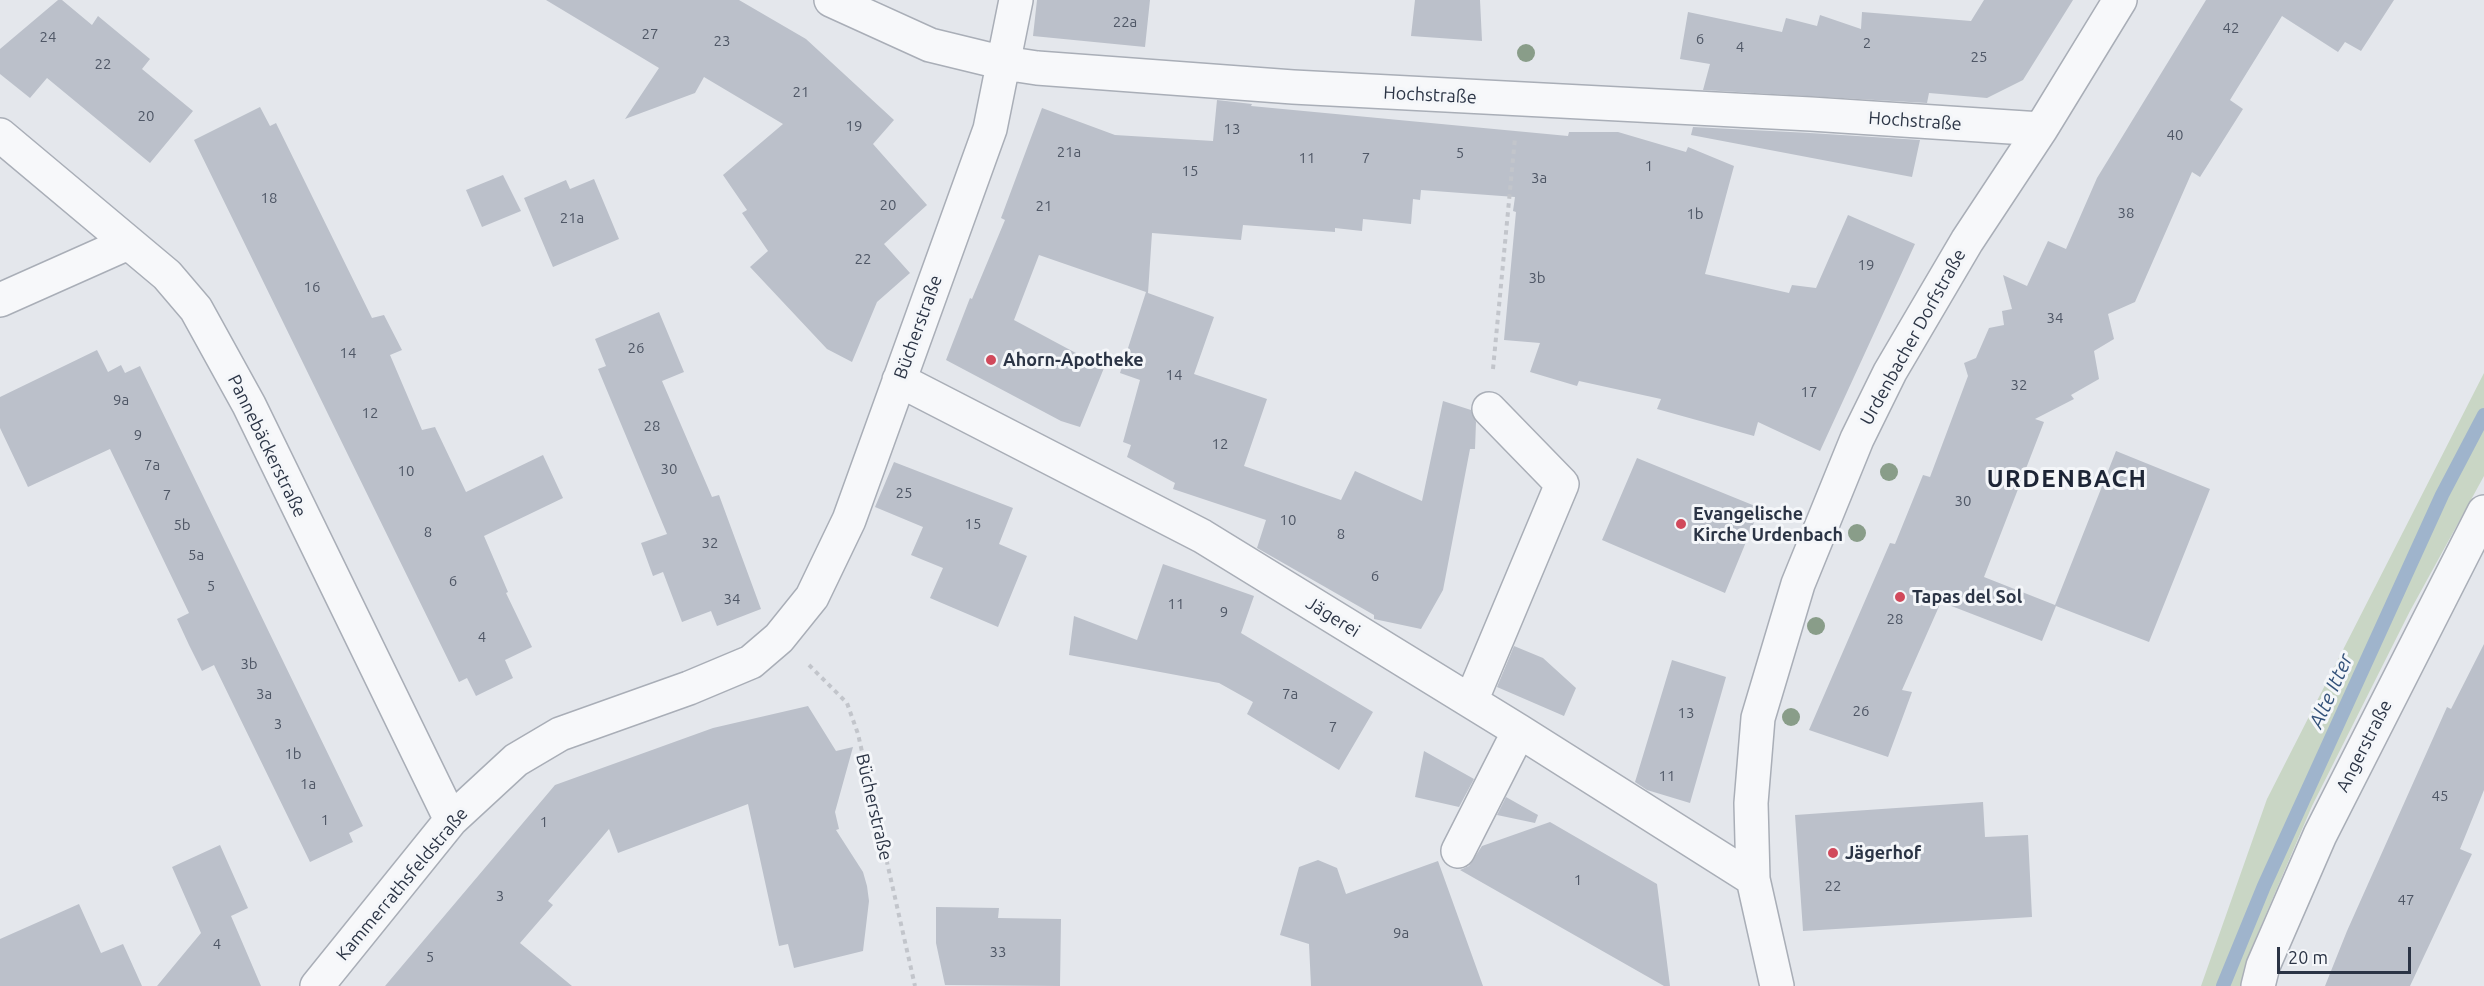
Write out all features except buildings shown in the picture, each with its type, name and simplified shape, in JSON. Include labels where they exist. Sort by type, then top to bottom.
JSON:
[{"type":"street","name":"Hochstraße","points":[[831,0],[930,45],[1004,63],[1293,87],[1811,114],[2041,129]]},
{"type":"street","name":"Bücherstraße","points":[[516,760],[560,734],[689,688],[751,662],[779,638],[812,597],[836,550],[990,129],[1016,0]]},
{"type":"street","name":"Urdenbacher Dorfstraße","points":[[1777,986],[1753,879],[1751,803],[1758,718],[1798,584],[1857,439],[1890,372],[1967,241],[2041,129],[2120,0]]},
{"type":"street","name":"Pannebäckerstraße","points":[[0,135],[167,275],[196,309],[249,405],[451,820]]},
{"type":"street","points":[[0,300],[128,243]]},
{"type":"street","name":"Jägerei","points":[[899,380],[1202,536],[1471,701],[1753,879]]},
{"type":"street","points":[[1471,701],[1562,484],[1489,409]]},
{"type":"street","name":"Angerstraße","points":[[2258,986],[2263,966],[2320,835],[2484,512]]},
{"type":"street","points":[[1458,851],[1519,731]]},
{"type":"street","name":"Kammerrathsfeldstraße","points":[[317,986],[451,820],[516,760]]},
{"type":"path","points":[[1489,409],[1518,99]]},
{"type":"path","name":"Bücherstraße","points":[[779,638],[826,680],[847,703],[858,734],[915,986]]},
{"type":"green space","points":[[2484,373],[2484,476],[2410,611],[2312,806],[2252,947],[2241,986],[2201,986],[2267,799]]},
{"type":"waterway","name":"Alte Itter","points":[[2223,986],[2264,886],[2442,495],[2484,415]]},
{"type":"place","name":"Ahorn-Apotheke","points":[[991,360]]},
{"type":"place","name":"Evangelische Kirche Urdenbach","points":[[1681,524]]},
{"type":"place","name":"Tapas del Sol","points":[[1900,597]]},
{"type":"place","name":"Jägerhof","points":[[1833,853]]},
{"type":"district","name":"URDENBACH","points":[[2067,479]]}]
